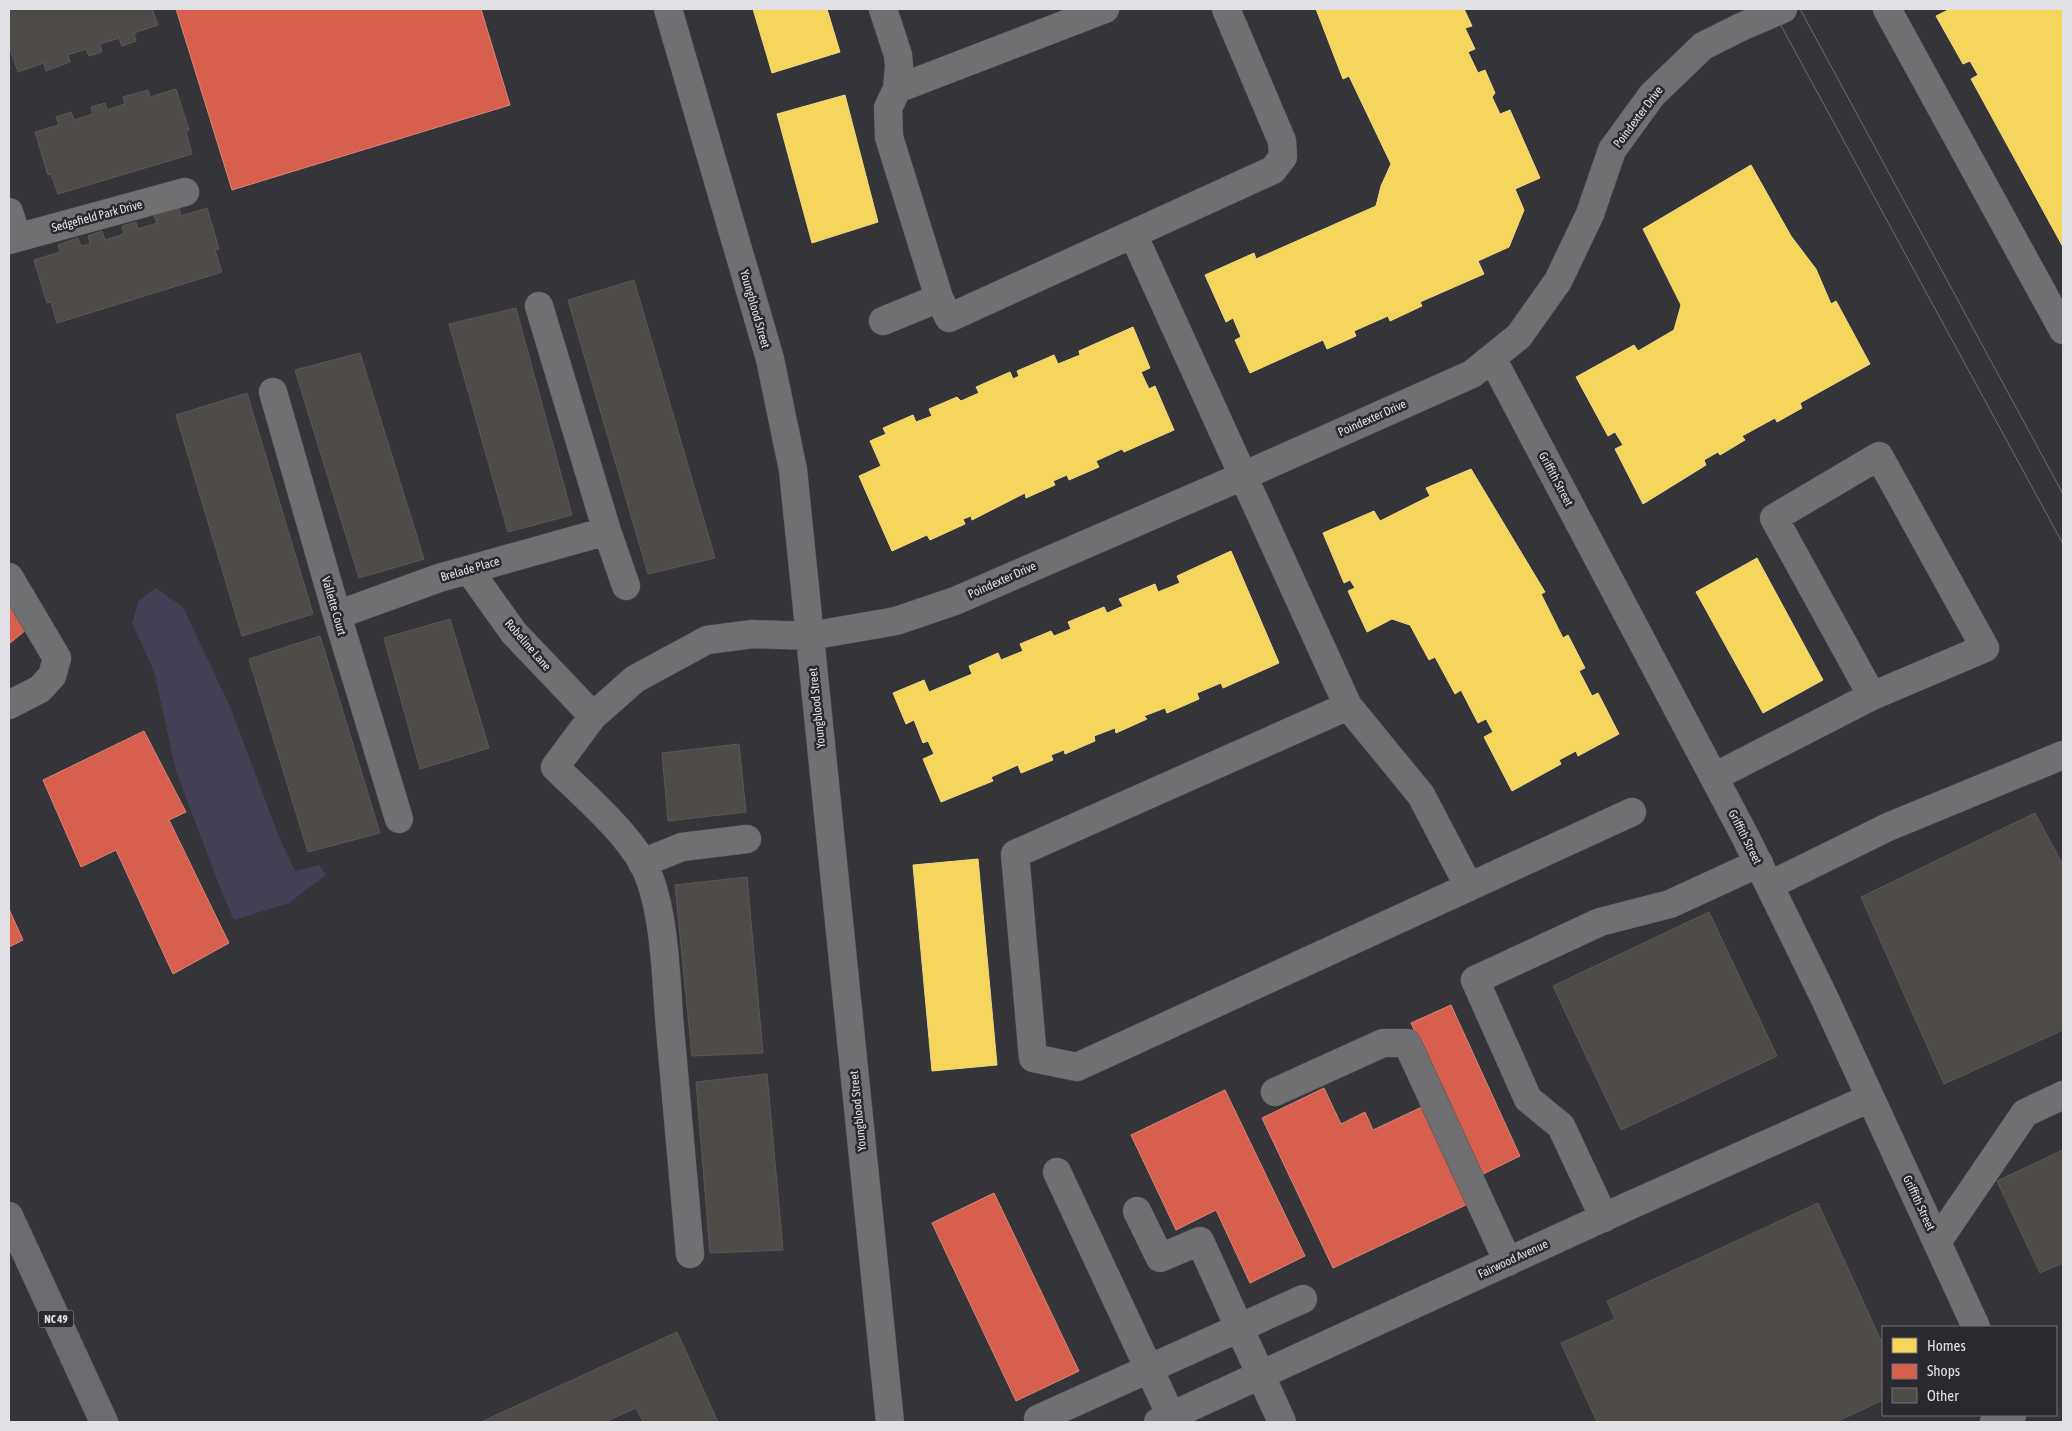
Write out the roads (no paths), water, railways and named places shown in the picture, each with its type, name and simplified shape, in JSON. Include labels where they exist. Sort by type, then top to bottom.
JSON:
[{"type":"main road","name":"NC 49","points":[[9,1216],[104,1422]]},
{"type":"street","name":"Youngblood Street","points":[[668,9],[770,359],[793,470],[890,1422]]},
{"type":"street","points":[[884,9],[898,55],[897,90],[888,108],[889,137],[939,298],[948,318],[1273,170],[1283,157],[1282,141],[1226,9]]},
{"type":"street","points":[[897,90],[1105,9]]},
{"type":"street","name":"Poindexter Drive","points":[[642,863],[631,846],[606,817],[555,767],[593,716],[635,679],[707,640],[753,634],[810,636],[896,621],[955,601],[1472,374],[1518,336],[1558,282],[1590,214],[1612,150],[1652,95],[1703,46],[1741,26],[1783,9]]},
{"type":"street","points":[[1888,9],[2063,330]]},
{"type":"street","name":"Sedgefield Park Drive","points":[[11,230],[185,192]]},
{"type":"street","points":[[1132,234],[1348,706],[1421,795],[1469,887]]},
{"type":"street","points":[[884,321],[939,298]]},
{"type":"street","points":[[539,306],[607,531],[626,586]]},
{"type":"street","name":"Griffith Street","points":[[1492,358],[1764,874],[1976,1326]]},
{"type":"street","name":"Vallette Court","points":[[272,392],[336,615],[399,819]]},
{"type":"street","points":[[1714,777],[1872,696],[1985,648],[1879,456],[1774,518],[1872,696]]},
{"type":"street","name":"Brelade Place","points":[[336,615],[439,578],[607,531]]},
{"type":"street","name":"Robeline Lane","points":[[469,570],[514,633],[593,716]]},
{"type":"street","points":[[9,577],[56,658],[52,676],[40,689],[9,705]]},
{"type":"street","points":[[1348,706],[1015,854],[1033,1058],[1077,1067],[1632,812]]},
{"type":"street","points":[[1604,1218],[1561,1126],[1528,1099],[1475,980],[1600,922],[1670,904],[1764,874],[1888,827],[2063,755]]},
{"type":"street","points":[[690,1254],[666,985],[656,898],[647,870],[642,863],[682,847],[747,839]]},
{"type":"street","points":[[1275,1092],[1383,1044],[1406,1043],[1508,1262]]},
{"type":"street","points":[[1937,1242],[2025,1113],[2063,1095]]},
{"type":"street","name":"Fairwood Avenue","points":[[1165,1419],[1870,1098]]},
{"type":"street","points":[[1057,1172],[1149,1368],[1165,1419]]},
{"type":"street","points":[[1137,1211],[1160,1258],[1200,1241],[1282,1422]]},
{"type":"street","points":[[1038,1419],[1303,1298]]},
{"type":"tram line","points":[[1772,9],[2063,544]]},
{"type":"tram line","points":[[1800,9],[2063,494]]}]
